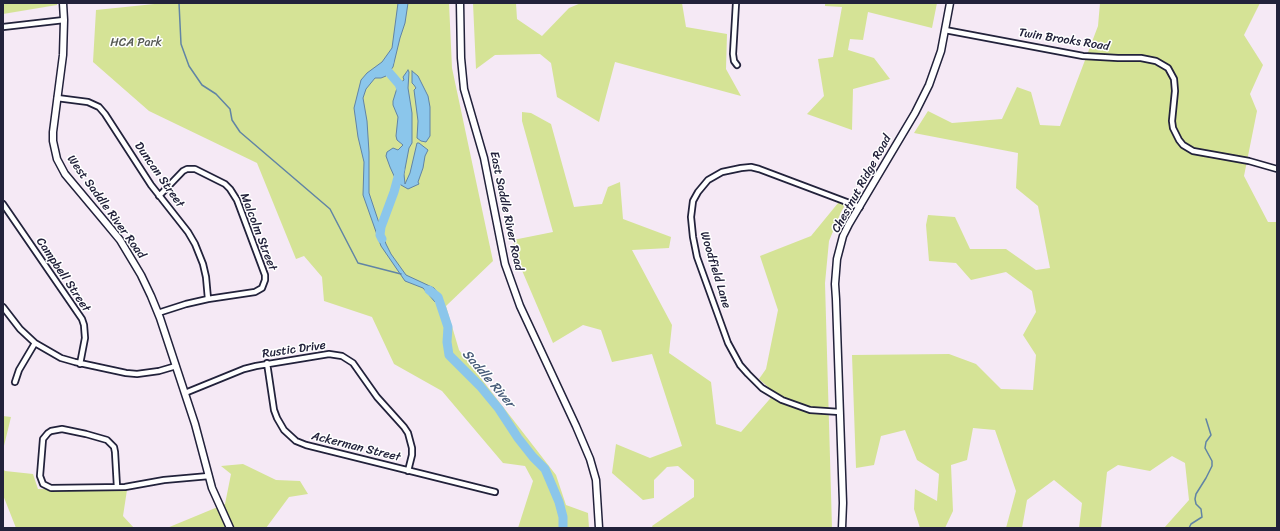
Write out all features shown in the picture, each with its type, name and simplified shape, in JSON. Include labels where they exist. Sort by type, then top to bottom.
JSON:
[{"type":"street","name":"West Saddle River Road","points":[[63,3],[63,55],[53,132],[53,141],[57,159],[65,174],[120,240],[141,275],[158,313],[176,366],[195,424],[212,488],[230,528]]},
{"type":"street","name":"East Saddle River Road","points":[[460,3],[461,58],[464,89],[484,158],[505,264],[520,306],[576,426],[595,473],[599,528]]},
{"type":"street","points":[[736,3],[733,54],[734,61],[737,65]]},
{"type":"street","name":"Chestnut Ridge Road","points":[[842,528],[843,503],[835,272],[840,247],[849,224],[921,101],[935,68],[950,3]]},
{"type":"street","points":[[3,28],[64,20]]},
{"type":"street","name":"Twin Brooks Road","points":[[945,30],[1084,56],[1141,58],[1156,61],[1168,68],[1174,79],[1175,90],[1172,121],[1175,134],[1183,145],[1193,151],[1249,161],[1277,169]]},
{"type":"street","name":"Duncan Street","points":[[57,98],[88,102],[99,107],[105,114],[159,196],[188,232],[195,244],[204,264],[208,298]]},
{"type":"street","name":"Woodfield Lane","points":[[840,412],[810,410],[782,400],[762,388],[740,365],[728,343],[698,257],[693,237],[691,217],[693,201],[708,180],[722,172],[751,167],[860,207]]},
{"type":"street","name":"Malcolm Street","points":[[158,313],[208,298],[255,292],[264,284],[265,275],[237,200],[225,184],[191,168],[183,171],[159,196]]},
{"type":"street","name":"Campbell Street","points":[[3,204],[82,318],[85,338],[80,364]]},
{"type":"street","points":[[3,307],[20,329],[35,343],[61,358],[80,364],[137,374],[159,371],[176,366]]},
{"type":"street","points":[[15,382],[35,343]]},
{"type":"street","name":"Rustic Drive","points":[[185,393],[244,370],[267,363],[336,354],[352,363],[377,397],[408,433],[412,448],[408,471]]},
{"type":"street","name":"Ackerman Street","points":[[267,363],[274,410],[280,424],[296,441],[306,445],[494,492]]},
{"type":"street","points":[[117,487],[114,447],[106,440],[62,429],[48,433],[43,439],[40,476],[41,480],[51,488],[125,487],[164,480],[209,476]]},
{"type":"green space","points":[[3,3],[57,3],[57,5],[3,14]]},
{"type":"green space","name":"HCA Park","points":[[164,3],[449,3],[452,68],[493,261],[446,306],[459,350],[556,475],[566,505],[588,513],[589,528],[518,528],[533,481],[525,466],[503,463],[442,391],[394,364],[372,317],[324,301],[322,277],[304,256],[296,259],[257,163],[149,111],[93,62],[96,10]]},
{"type":"green space","points":[[473,3],[516,3],[517,19],[542,36],[569,8],[581,3],[682,3],[686,27],[727,34],[726,69],[741,96],[615,62],[599,122],[557,97],[551,63],[540,54],[495,55],[476,69]]},
{"type":"green space","points":[[825,3],[937,3],[932,28],[868,12],[863,40],[850,39],[848,50],[874,58],[890,79],[853,89],[852,130],[807,114],[824,96],[818,59],[833,57],[842,7],[825,6]]},
{"type":"green space","points":[[1100,3],[1260,3],[1244,35],[1263,65],[1250,94],[1257,111],[1244,176],[1268,222],[1277,222],[1277,528],[1164,528],[1189,500],[1185,463],[1172,456],[1150,471],[1118,465],[1107,472],[1101,528],[1079,528],[1082,503],[1054,480],[1027,500],[1022,528],[1006,528],[1016,491],[995,430],[973,428],[967,460],[951,465],[953,511],[945,528],[920,528],[914,509],[915,489],[937,501],[939,474],[917,460],[905,430],[881,436],[874,465],[856,468],[852,355],[949,354],[976,364],[1001,389],[1033,390],[1036,355],[1023,335],[1036,312],[1032,291],[1006,272],[971,280],[956,263],[929,261],[926,225],[928,215],[955,217],[970,249],[1006,249],[1036,270],[1050,268],[1038,206],[1016,188],[1018,153],[914,133],[928,111],[952,123],[1002,119],[1017,87],[1031,92],[1040,125],[1060,126],[1098,26]]},
{"type":"green space","points":[[522,112],[531,113],[551,124],[574,207],[602,204],[608,187],[620,182],[623,219],[671,237],[669,248],[632,250],[672,325],[669,353],[711,382],[716,424],[741,432],[775,393],[759,379],[766,369],[778,310],[760,256],[811,236],[843,197],[848,200],[841,212],[829,241],[825,283],[832,528],[653,528],[652,526],[694,497],[694,480],[678,466],[667,467],[654,480],[654,498],[643,500],[612,473],[616,444],[650,458],[682,446],[652,354],[612,362],[601,330],[583,325],[553,343],[515,254],[513,240],[553,232],[522,121]]},
{"type":"green space","points":[[3,416],[11,417],[3,450]]},
{"type":"green space","points":[[243,464],[276,480],[300,481],[308,494],[289,497],[266,528],[167,528],[225,504],[231,474],[221,466]]},
{"type":"green space","points":[[3,469],[5,471],[33,474],[38,489],[127,490],[123,516],[134,528],[16,528],[3,495]]},
{"type":"green space","points":[[453,527],[518,528],[453,528]]},
{"type":"water","points":[[398,3],[408,3],[405,23],[393,67],[386,76],[375,78],[366,89],[363,98],[367,121],[369,152],[369,193],[386,244],[391,254],[406,275],[434,288],[439,295],[435,302],[423,288],[405,281],[381,246],[363,195],[364,162],[358,137],[354,108],[361,80],[367,73],[382,62],[392,48]]},
{"type":"water","points":[[408,70],[408,88],[412,113],[412,143],[409,148],[404,174],[405,184],[410,173],[417,143],[428,150],[418,182],[419,184],[408,189],[401,185],[395,178],[386,156],[387,152],[393,148],[398,150],[403,145],[397,140],[396,136],[398,117],[393,101],[397,88],[404,80],[403,77]]},
{"type":"water","points":[[412,71],[418,76],[428,96],[430,107],[430,136],[426,142],[417,138],[418,121],[414,90],[416,88],[412,83]]},
{"type":"waterway","points":[[179,3],[181,44],[189,66],[202,85],[216,94],[230,109],[232,120],[240,132],[330,209],[358,263],[401,274]]},
{"type":"waterway","name":"Saddle River","points":[[389,62],[386,69],[399,84],[403,95]]},
{"type":"waterway","name":"Saddle River","points":[[382,239],[380,235],[381,227],[394,192],[400,170]]},
{"type":"waterway","name":"Saddle River","points":[[429,290],[438,297],[448,327],[447,342],[449,355],[480,386],[499,409],[518,438],[545,469],[559,502],[563,517],[563,528]]},
{"type":"waterway","points":[[1189,528],[1191,524],[1202,517],[1201,509],[1196,504],[1195,499],[1196,494],[1212,466],[1212,461],[1205,448],[1206,442],[1211,435],[1206,419]]}]
